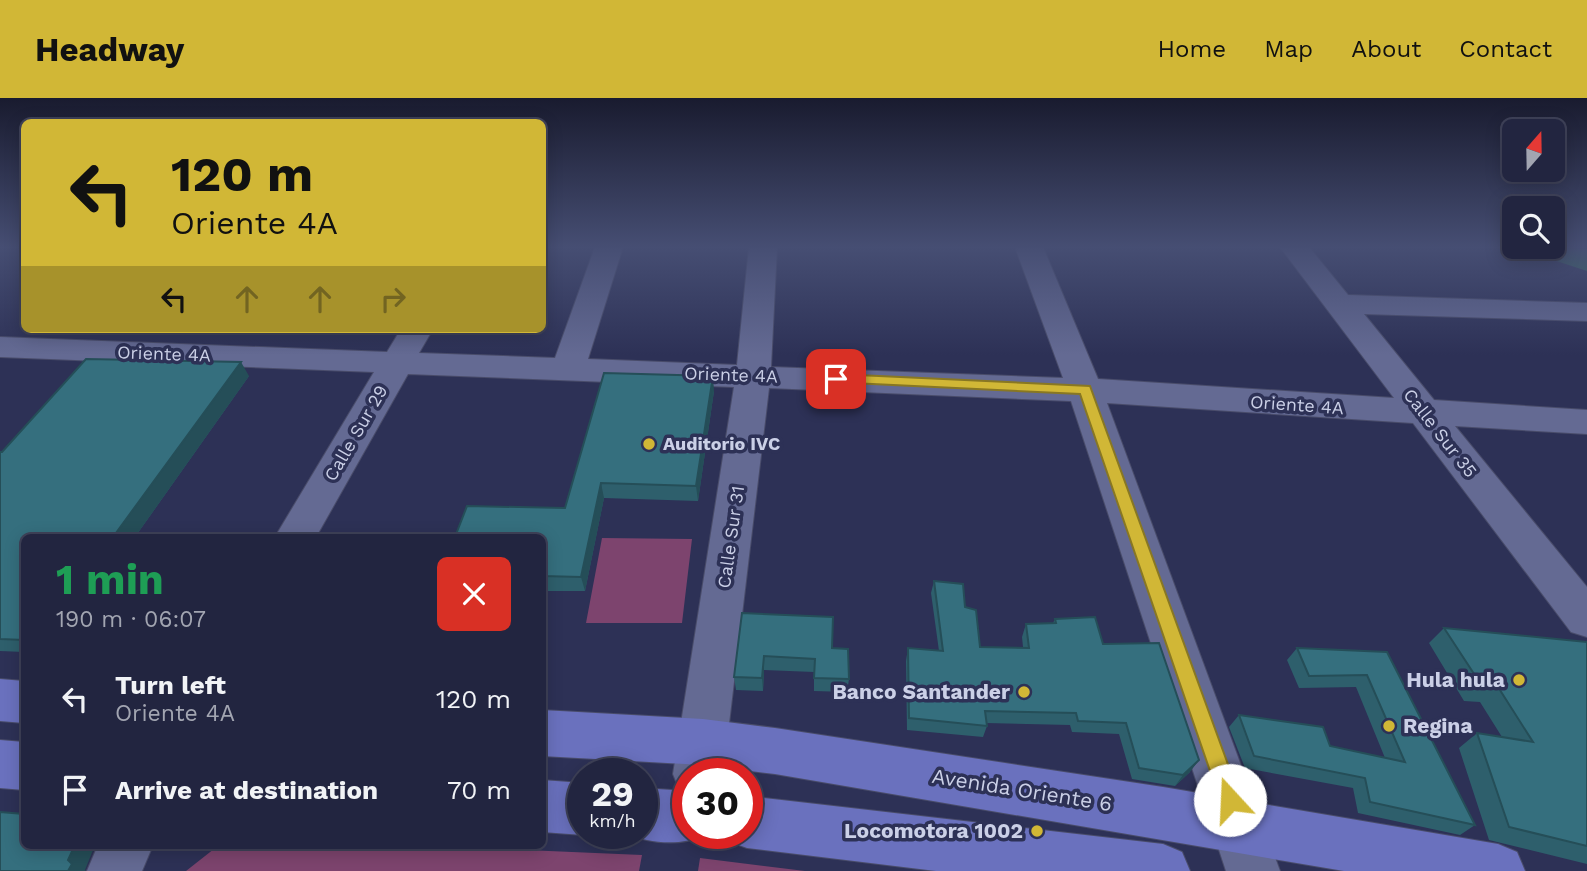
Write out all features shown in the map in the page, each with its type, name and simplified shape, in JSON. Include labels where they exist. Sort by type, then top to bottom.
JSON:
[{"type":"main road","points":[[0,700],[21,702]]},
{"type":"main road","name":"Avenida Oriente 6","points":[[546,734],[715,758]]},
{"type":"main road","points":[[0,764],[21,766]]},
{"type":"main road","name":"Avenida Oriente 6","points":[[763,766],[1246,848],[1498,871]]},
{"type":"main road","points":[[546,806],[567,808]]},
{"type":"main road","points":[[763,824],[1163,871]]},
{"type":"street","points":[[581,370],[601,283]]},
{"type":"street","points":[[581,370],[614,283]]},
{"type":"street","name":"Calle Sur 31","points":[[722,758],[760,283]]},
{"type":"street","points":[[1043,283],[1085,390],[1246,848]]},
{"type":"street","name":"Calle Sur 35","points":[[1322,283],[1587,619]]},
{"type":"street","points":[[1339,304],[1587,312]]},
{"type":"street","name":"Calle Sur 29","points":[[297,534],[415,333]]},
{"type":"street","points":[[69,380],[105,340]]},
{"type":"street","name":"Oriente 4A","points":[[0,348],[105,340],[397,363],[1085,390],[1424,414],[1587,422]]},
{"type":"street","points":[[114,871],[124,849]]},
{"type":"shaded area","points":[[602,538],[692,539],[682,623],[586,623]]},
{"type":"shaded area","points":[[214,849],[499,849],[642,855],[639,871],[186,871]]},
{"type":"shaded area","points":[[700,858],[805,871],[698,871]]},
{"type":"building","points":[[86,359],[241,362],[115,534],[21,534],[21,640],[0,639],[2,452]]},
{"type":"building","points":[[604,373],[713,376],[696,486],[601,483],[581,577],[546,576],[546,534],[456,534],[467,506],[565,508]]},
{"type":"building","points":[[934,581],[963,584],[965,607],[976,610],[980,647],[1029,648],[1026,624],[1095,617],[1103,644],[1159,643],[1199,760],[1183,775],[1139,768],[1126,723],[1078,721],[1076,713],[985,711],[987,726],[909,718],[908,648],[943,651]]},
{"type":"building","points":[[742,613],[833,617],[832,648],[848,649],[849,679],[814,678],[815,659],[764,656],[762,678],[734,677]]},
{"type":"building","points":[[1444,628],[1587,642],[1587,846],[1509,827],[1477,733],[1533,742],[1498,687],[1482,686]]},
{"type":"building","points":[[1297,648],[1387,652],[1475,825],[1370,802],[1365,778],[1254,756],[1239,715],[1323,727],[1330,746],[1405,762],[1367,675],[1309,676]]},
{"type":"building","points":[[0,812],[21,814],[21,849],[73,849],[68,860],[72,864],[68,871],[0,871]]},
{"type":"place","name":"Auditorio IVC","points":[[649,444]]},
{"type":"place","name":"Hula hula","points":[[1519,680]]},
{"type":"place","name":"Banco Santander","points":[[1024,692]]},
{"type":"place","name":"Regina","points":[[1389,726]]},
{"type":"place","name":"Locomotora 1002","points":[[1037,831]]},
{"type":"route","points":[[836,379],[1085,390],[1230,800]]}]
